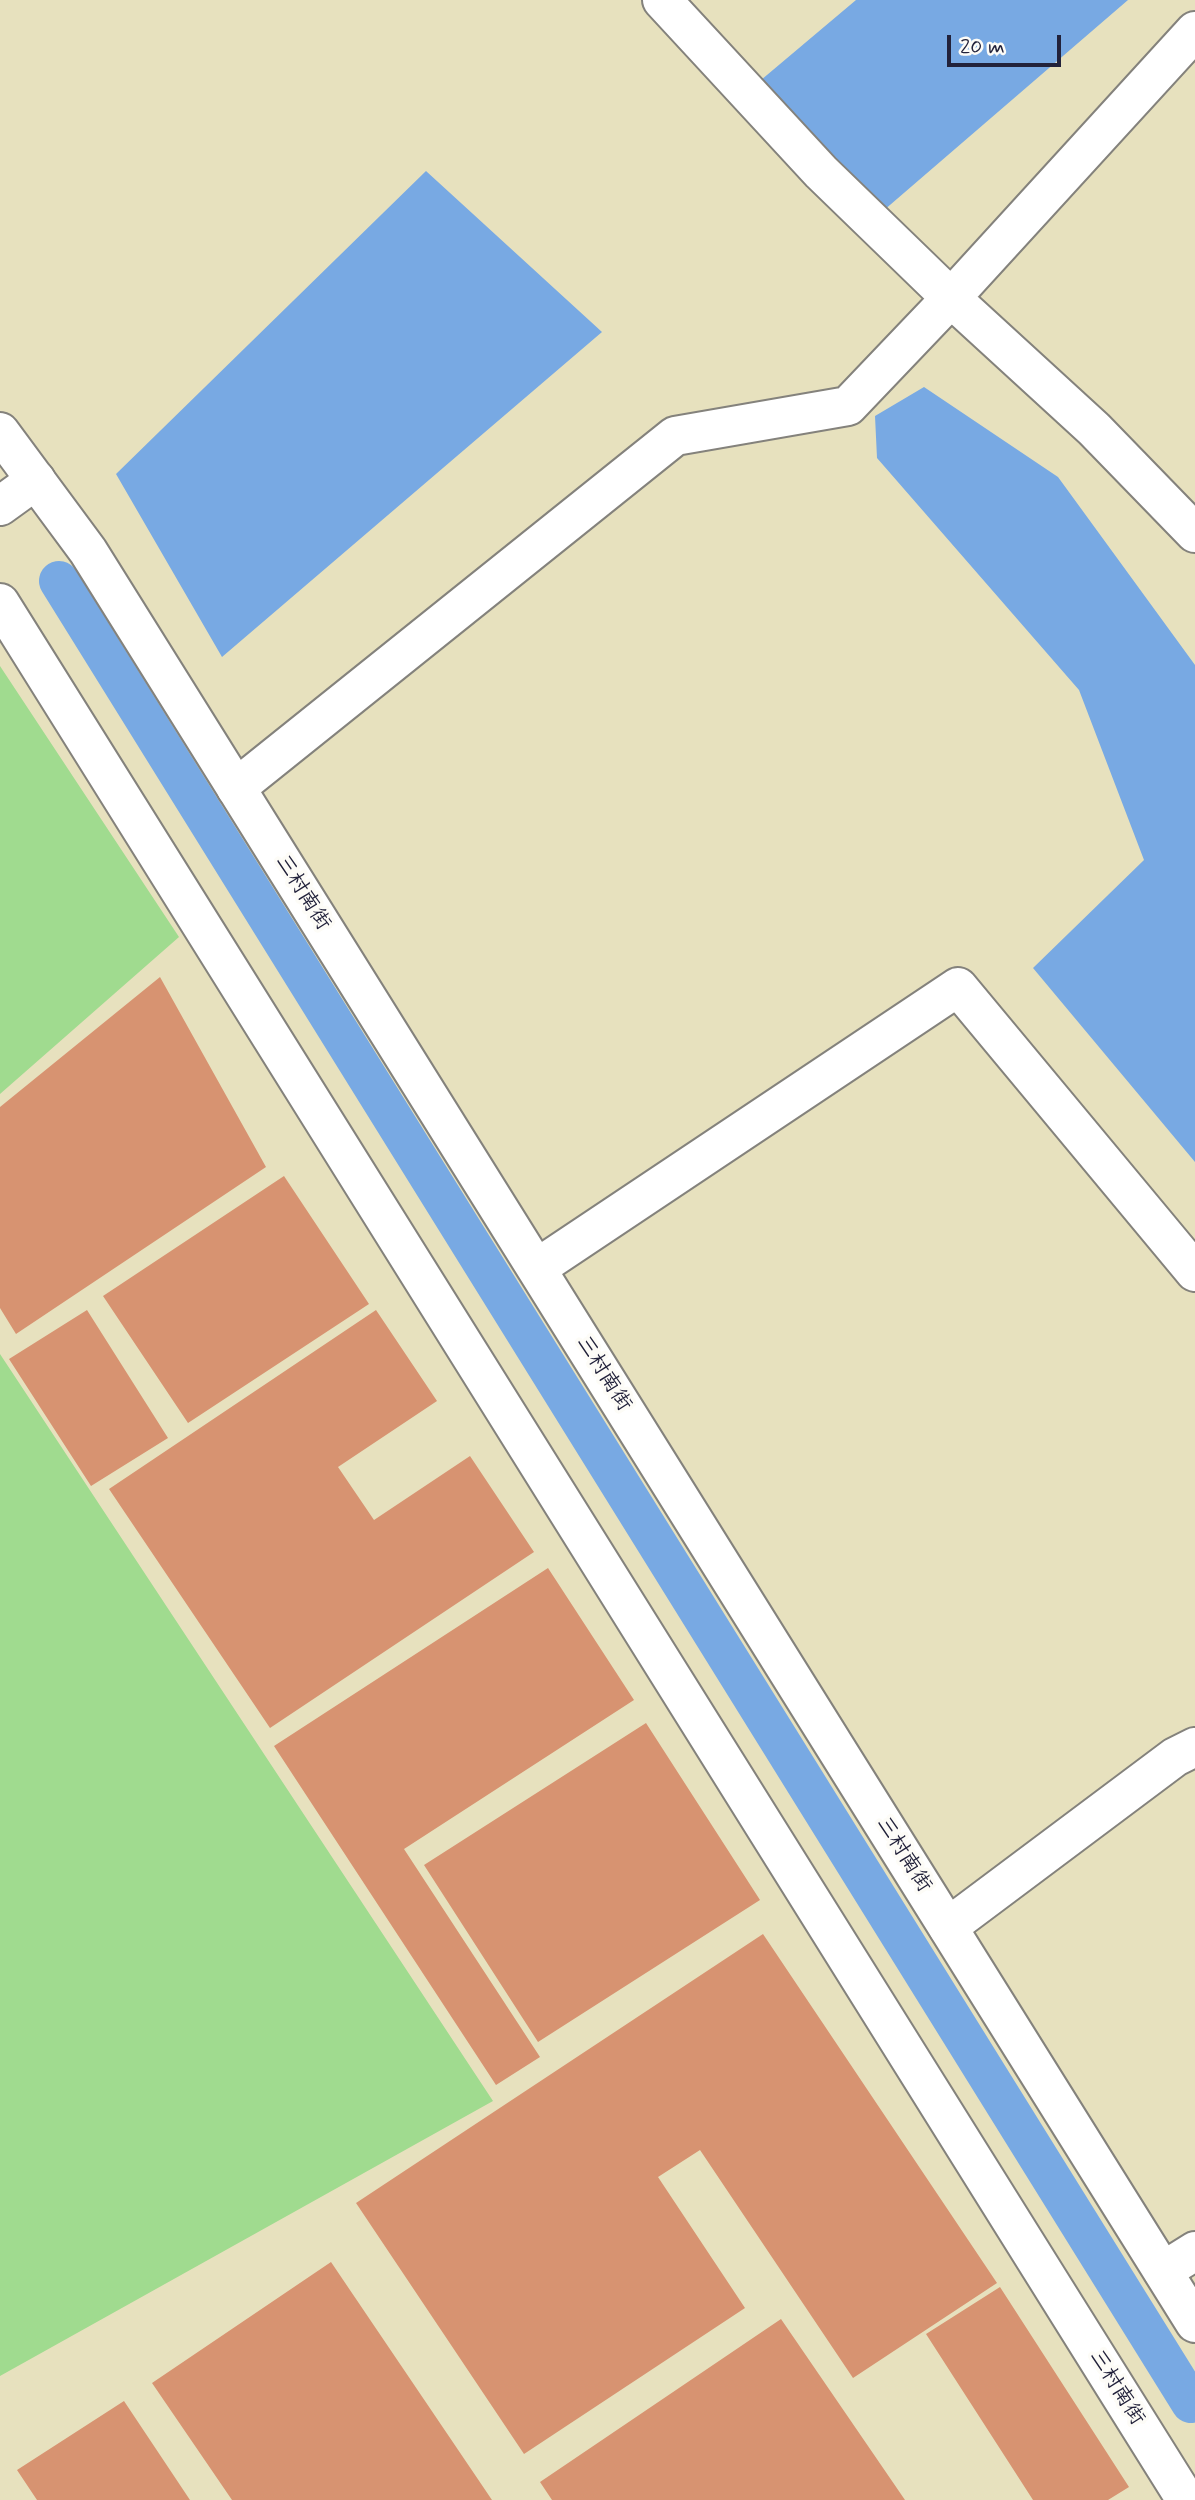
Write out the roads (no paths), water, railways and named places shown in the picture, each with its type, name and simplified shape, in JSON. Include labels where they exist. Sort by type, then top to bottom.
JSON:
[{"type":"street","points":[[662,0],[821,172],[951,298],[1094,429],[1195,533]]},
{"type":"street","points":[[236,788],[675,436],[848,406],[951,298],[1195,31]]},
{"type":"street","name":"三村南街","points":[[0,432],[88,551],[1195,2323]]},
{"type":"street","points":[[0,506],[36,480]]},
{"type":"street","name":"三村南街","points":[[0,603],[1188,2500]]},
{"type":"street","points":[[537,1269],[958,987],[1195,1272]]},
{"type":"street","points":[[948,1927],[1175,1757],[1195,1747]]},
{"type":"street","points":[[1163,2271],[1195,2251]]},
{"type":"street","points":[[1188,2500],[1195,2496]]},
{"type":"water","points":[[856,0],[1128,0],[883,211],[748,91]]},
{"type":"water","points":[[426,171],[602,332],[222,657],[116,474]]},
{"type":"water","points":[[924,387],[1058,477],[1195,665],[1195,1162],[1033,968],[1144,860],[1079,690],[877,458],[875,416]]},
{"type":"waterway","points":[[59,581],[1191,2403]]}]
